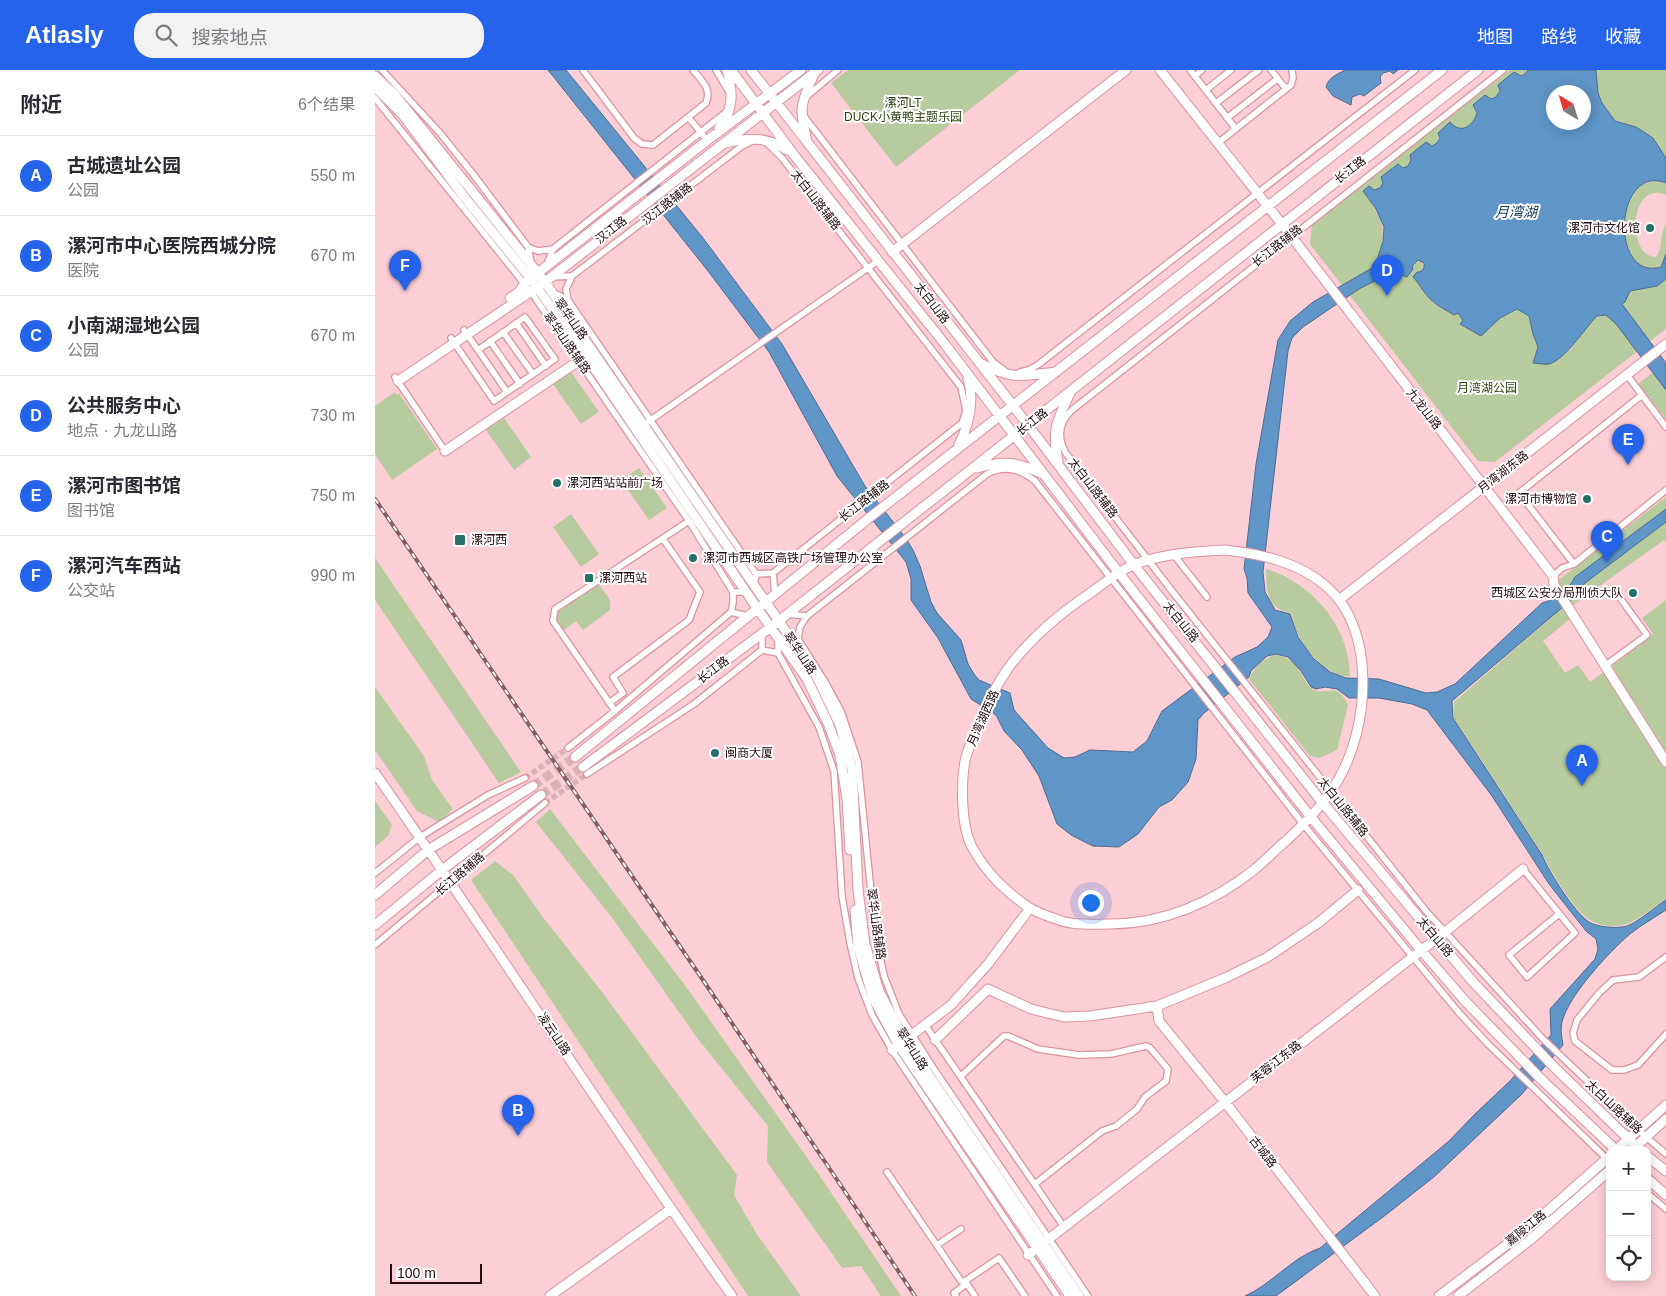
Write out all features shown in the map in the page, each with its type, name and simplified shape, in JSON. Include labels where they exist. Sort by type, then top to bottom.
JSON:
[{"type":"main road","points":[[707,136],[723,123],[731,107],[732,96],[727,70]]},
{"type":"main road","name":"太白山路","points":[[731,70],[794,155],[967,373],[1119,572],[1310,816],[1465,1001],[1542,1080],[1612,1146]]},
{"type":"main road","name":"太白山路","points":[[751,70],[1059,465],[1134,565],[1322,802],[1436,939],[1535,1048],[1634,1146]]},
{"type":"main road","name":"汉江路","points":[[397,379],[466,332],[519,292],[535,276],[638,189],[662,176],[707,136],[756,104],[801,70]]},
{"type":"main road","points":[[892,252],[1126,70]]},
{"type":"main road","name":"九龙山路","points":[[1160,70],[1485,486],[1554,580],[1571,612],[1666,762]]},
{"type":"main road","name":"长江路","points":[[575,757],[869,518],[1442,70]]},
{"type":"main road","name":"长江路","points":[[585,771],[1015,436],[1281,223],[1478,70]]},
{"type":"main road","points":[[808,145],[801,113],[802,101],[816,72]]},
{"type":"main road","name":"汉江路","points":[[466,332],[534,290],[816,72]]},
{"type":"main road","name":"翠华山路","points":[[375,76],[395,95],[531,264],[535,276],[534,290],[591,363],[807,679],[828,723],[840,755],[847,798],[859,948],[873,998],[902,1043],[1079,1296]]},
{"type":"main road","name":"翠华山路","points":[[375,86],[403,115],[465,198],[535,276],[548,279],[551,291],[647,423],[816,676],[840,726],[852,769],[858,890],[865,944],[879,991],[902,1043]]},
{"type":"main road","points":[[723,143],[759,139],[779,144],[794,155]]},
{"type":"main road","name":"月湾湖东路","points":[[1339,600],[1663,347]]},
{"type":"main road","points":[[445,452],[580,360]]},
{"type":"main road","points":[[979,363],[1010,376],[1019,377],[1056,372]]},
{"type":"main road","points":[[957,450],[965,433],[971,408],[972,391],[967,373]]},
{"type":"main road","points":[[1059,465],[1055,447],[1056,424],[1070,392]]},
{"type":"main road","points":[[972,469],[1007,462],[1045,475]]},
{"type":"main road","points":[[1134,565],[1173,555],[1206,551],[1241,552],[1271,558],[1297,568],[1327,587],[1339,600],[1347,611],[1361,653],[1363,702],[1351,752],[1331,792],[1322,802]]},
{"type":"main road","name":"月湾湖西路","points":[[1134,565],[1119,572],[1070,607],[1030,642],[999,683],[984,710],[965,759],[961,802],[970,843],[994,879],[1030,908],[1061,921],[1093,924],[1126,924],[1155,919],[1184,911],[1222,892],[1256,869],[1303,824],[1322,802]]},
{"type":"main road","name":"凌云山路","points":[[375,773],[732,1296]]},
{"type":"main road","points":[[375,895],[428,850],[533,786]]},
{"type":"main road","points":[[375,925],[442,870],[543,799]]},
{"type":"main road","name":"芙蓉江东路","points":[[1029,1254],[1445,932],[1523,869]]},
{"type":"main road","points":[[935,1040],[988,989],[1031,1009],[1064,1017],[1090,1016],[1157,1006],[1225,978],[1266,958],[1318,923],[1358,890]]},
{"type":"main road","points":[[902,1043],[951,1005],[979,974],[1030,908]]},
{"type":"main road","name":"古城路","points":[[1157,1006],[1159,1021],[1225,1102],[1375,1296]]},
{"type":"main road","points":[[1620,1146],[1666,1105]]},
{"type":"main road","points":[[1638,1146],[1666,1118]]},
{"type":"main road","points":[[1651,1159],[1666,1171]]},
{"type":"main road","name":"嘉陵江路","points":[[1439,1296],[1526,1230],[1606,1161]]},
{"type":"main road","name":"嘉陵江路","points":[[1458,1296],[1530,1240],[1606,1174]]},
{"type":"main road","points":[[1651,1182],[1666,1195]]},
{"type":"main road","points":[[550,1296],[671,1209]]},
{"type":"main road","name":"翠华山路","points":[[1043,1244],[1070,1296]]},
{"type":"street","points":[[382,70],[440,132],[528,247],[531,264]]},
{"type":"street","points":[[583,70],[634,138],[642,144],[653,145],[706,103],[708,97],[707,86],[693,70]]},
{"type":"street","points":[[716,70],[732,96]]},
{"type":"street","points":[[802,101],[838,70]]},
{"type":"street","points":[[1190,70],[1236,129]]},
{"type":"street","points":[[1195,76],[1202,70]]},
{"type":"street","points":[[1206,90],[1231,70]]},
{"type":"street","points":[[1216,104],[1259,70]]},
{"type":"street","points":[[1271,70],[1286,89]]},
{"type":"street","points":[[1218,143],[1291,85],[1293,78],[1292,70]]},
{"type":"street","points":[[801,113],[993,362],[1001,369],[1015,373],[1029,370],[1039,364],[1415,70]]},
{"type":"street","name":"长江路辅路","points":[[1060,429],[1064,417],[1071,410],[1503,70]]},
{"type":"street","points":[[1227,118],[1277,79]]},
{"type":"street","points":[[375,98],[535,276],[553,249],[638,189],[654,170],[707,136],[689,118]]},
{"type":"street","name":"汉江路辅路","points":[[572,276],[742,146],[759,139]]},
{"type":"street","name":"太白山路辅路","points":[[759,139],[782,158],[961,386],[965,411]]},
{"type":"street","points":[[528,247],[538,251],[553,249]]},
{"type":"street","points":[[647,423],[878,261]]},
{"type":"street","points":[[548,279],[572,276]]},
{"type":"street","points":[[568,300],[566,289],[572,276]]},
{"type":"street","name":"翠华山路辅路","points":[[534,290],[689,521],[733,592]]},
{"type":"street","name":"翠华山路辅路","points":[[551,291],[568,300],[647,423],[756,574]]},
{"type":"street","points":[[453,341],[494,401],[555,360],[525,317],[478,350]]},
{"type":"street","points":[[516,324],[546,366]]},
{"type":"street","points":[[466,332],[507,392]]},
{"type":"street","points":[[503,332],[533,374]]},
{"type":"street","points":[[490,341],[520,384]]},
{"type":"street","points":[[1627,375],[1666,426]]},
{"type":"street","points":[[397,379],[445,452]]},
{"type":"street","points":[[1574,564],[1519,493],[1642,396]]},
{"type":"street","name":"长江路辅路","points":[[773,573],[961,423],[965,411]]},
{"type":"street","name":"太白山路辅路","points":[[1060,429],[1060,442],[1065,452],[1228,662],[1426,910],[1543,1039],[1638,1130],[1666,1154]]},
{"type":"street","points":[[798,639],[800,627],[807,616],[987,474],[995,470],[1010,468],[1024,472],[1035,482],[1303,824],[1460,1014],[1533,1088],[1606,1155]]},
{"type":"street","points":[[1554,580],[1562,568],[1574,564],[1666,490]]},
{"type":"street","points":[[615,712],[553,621],[555,609],[689,521]]},
{"type":"street","points":[[609,703],[623,693],[613,677],[689,620],[700,592],[663,539]]},
{"type":"street","points":[[1173,555],[1207,598]]},
{"type":"street","points":[[755,586],[756,574],[773,573],[775,595]]},
{"type":"street","points":[[568,748],[615,712],[731,612],[733,592],[746,592]]},
{"type":"street","points":[[1606,665],[1647,635],[1620,598]]},
{"type":"street","points":[[731,612],[747,616]]},
{"type":"street","points":[[787,614],[807,616]]},
{"type":"street","name":"翠华山路辅路","points":[[787,633],[798,639],[841,711],[858,762],[875,932],[884,976],[899,1014],[902,1043],[1029,1254],[1057,1296]]},
{"type":"street","points":[[762,634],[762,650]]},
{"type":"street","name":"翠华山路辅路","points":[[778,637],[778,652],[819,727],[834,771],[842,896],[858,978],[869,1005],[902,1043],[1043,1244],[1088,1296]]},
{"type":"street","points":[[585,771],[693,704],[762,650],[778,652]]},
{"type":"street","points":[[375,873],[420,837],[488,795],[525,778]]},
{"type":"street","name":"长江路辅路","points":[[375,946],[543,799]]},
{"type":"street","points":[[1523,869],[1575,933],[1527,977],[1509,955],[1559,914]]},
{"type":"street","points":[[1666,957],[1639,976],[1613,980],[1599,993],[1577,1020],[1573,1033],[1575,1041],[1612,1070],[1624,1070],[1638,1065],[1666,1034]]},
{"type":"street","points":[[925,1025],[1065,1227]]},
{"type":"street","points":[[961,1076],[1004,1036],[1038,1049],[1079,1055],[1111,1054],[1146,1046],[1150,1048],[1168,1069],[1166,1081],[1145,1097],[1137,1108],[1116,1126],[1102,1131],[1035,1184]]},
{"type":"street","points":[[887,1172],[961,1282],[966,1283],[975,1296]]},
{"type":"street","points":[[1651,1196],[1666,1208]]},
{"type":"street","points":[[937,1245],[961,1229]]},
{"type":"street","points":[[956,1296],[954,1293],[999,1258],[1025,1296]]},
{"type":"green space","name":"漯河LT DUCK小黄鸭主题乐园","points":[[848,70],[1020,70],[896,167],[831,83]]},
{"type":"green space","name":"月湾湖公园","points":[[1510,70],[1528,70],[1523,76],[1516,75],[1498,86],[1500,93],[1496,97],[1487,97],[1473,105],[1477,113],[1470,125],[1463,129],[1455,127],[1451,123],[1440,135],[1437,143],[1432,146],[1426,143],[1411,157],[1408,166],[1403,168],[1397,165],[1381,178],[1383,183],[1380,188],[1363,191],[1378,215],[1383,229],[1378,257],[1413,269],[1412,266],[1415,261],[1422,261],[1424,269],[1414,277],[1422,288],[1458,312],[1463,320],[1460,323],[1481,336],[1500,318],[1517,309],[1529,316],[1538,347],[1533,363],[1570,350],[1580,334],[1597,316],[1613,311],[1625,300],[1630,290],[1657,286],[1666,279],[1666,329],[1495,462],[1478,461],[1310,244],[1312,224]]},
{"type":"green space","points":[[1596,70],[1666,70],[1666,158],[1636,127],[1615,121],[1602,103],[1598,93]]},
{"type":"green space","points":[[1659,181],[1666,183],[1666,195],[1654,193],[1645,198],[1639,208],[1636,220],[1636,233],[1640,245],[1646,254],[1656,257],[1660,249],[1662,233],[1666,224],[1666,254],[1661,267],[1647,268],[1637,263],[1630,253],[1625,240],[1624,225],[1630,198],[1637,188],[1644,183]]},
{"type":"green space","points":[[1666,362],[1666,419],[1638,384]]},
{"type":"green space","points":[[571,372],[599,412],[581,424],[553,384]]},
{"type":"green space","points":[[395,392],[397,395],[399,393],[437,449],[392,480],[375,454],[375,406]]},
{"type":"green space","points":[[504,418],[531,457],[514,470],[486,430]]},
{"type":"green space","points":[[639,468],[667,508],[649,520],[621,480]]},
{"type":"green space","points":[[1666,497],[1666,542],[1664,540],[1572,606],[1556,582]]},
{"type":"green space","points":[[571,514],[599,554],[581,567],[553,527]]},
{"type":"green space","points":[[375,558],[521,772],[499,783],[375,600]]},
{"type":"green space","points":[[1266,569],[1280,574],[1306,590],[1328,612],[1343,639],[1348,656],[1350,676],[1343,676],[1327,669],[1307,649],[1298,633],[1291,613],[1283,611],[1272,604],[1267,590]]},
{"type":"green space","points":[[598,583],[610,600],[610,610],[583,630],[576,621],[563,631],[556,620],[556,612]]},
{"type":"green space","points":[[1666,600],[1666,899],[1627,924],[1618,926],[1603,925],[1593,922],[1584,915],[1563,890],[1543,855],[1454,718],[1454,702],[1563,607],[1571,618],[1543,641],[1565,673],[1578,665],[1590,682],[1653,634],[1642,618]]},
{"type":"green space","points":[[1276,654],[1294,664],[1312,689],[1336,691],[1344,697],[1348,705],[1337,750],[1319,758],[1310,756],[1249,679],[1260,664]]},
{"type":"green space","points":[[375,687],[424,756],[432,780],[453,809],[439,822],[417,811],[375,750]]},
{"type":"green space","points":[[375,801],[392,825],[388,836],[375,847]]},
{"type":"green space","points":[[550,809],[687,988],[815,1169],[901,1296],[881,1296],[861,1266],[842,1268],[767,1162],[768,1126],[698,1039],[613,919],[536,822]]},
{"type":"green space","points":[[495,861],[513,875],[737,1175],[734,1195],[756,1233],[801,1296],[748,1296],[471,880]]},
{"type":"water","name":"月湾湖","points":[[548,70],[566,70],[703,238],[782,344],[865,486],[913,550],[931,602],[937,613],[961,640],[968,664],[979,680],[1010,693],[1014,710],[1048,748],[1064,758],[1075,757],[1090,750],[1133,752],[1147,741],[1162,711],[1235,657],[1257,647],[1268,637],[1272,627],[1248,593],[1244,569],[1256,464],[1278,340],[1290,321],[1313,302],[1372,268],[1383,241],[1384,227],[1376,209],[1363,191],[1369,186],[1374,190],[1380,188],[1383,183],[1381,177],[1398,164],[1403,168],[1408,166],[1411,160],[1410,155],[1426,142],[1432,146],[1437,143],[1440,138],[1438,133],[1450,122],[1458,128],[1470,125],[1477,113],[1473,105],[1485,95],[1491,99],[1496,97],[1500,91],[1498,85],[1514,72],[1521,76],[1528,70],[1596,70],[1598,93],[1602,103],[1615,121],[1636,127],[1653,138],[1666,158],[1666,183],[1649,181],[1636,190],[1628,205],[1625,223],[1626,242],[1633,257],[1644,267],[1661,267],[1666,254],[1666,279],[1657,286],[1630,291],[1625,302],[1622,304],[1666,363],[1666,390],[1616,324],[1606,315],[1597,316],[1568,350],[1555,361],[1549,364],[1533,363],[1538,347],[1529,316],[1517,309],[1500,318],[1481,336],[1460,324],[1463,320],[1458,313],[1454,315],[1438,306],[1428,297],[1413,277],[1424,268],[1424,263],[1418,260],[1412,266],[1413,269],[1407,277],[1395,273],[1389,274],[1359,289],[1303,327],[1292,338],[1288,351],[1263,572],[1265,592],[1275,610],[1290,614],[1298,637],[1313,658],[1330,672],[1346,678],[1379,679],[1426,693],[1437,692],[1455,684],[1542,603],[1562,594],[1575,577],[1666,509],[1666,522],[1585,583],[1571,600],[1452,701],[1453,718],[1542,855],[1563,891],[1583,917],[1597,925],[1618,927],[1631,924],[1666,900],[1666,910],[1630,934],[1601,962],[1581,987],[1566,1011],[1562,1022],[1563,1045],[1522,1094],[1435,1176],[1276,1296],[1245,1296],[1264,1285],[1300,1258],[1320,1248],[1449,1141],[1510,1081],[1551,1035],[1550,1009],[1595,959],[1598,949],[1596,939],[1586,931],[1549,884],[1492,796],[1427,710],[1412,704],[1379,698],[1349,698],[1337,689],[1325,687],[1316,689],[1311,687],[1301,671],[1288,657],[1276,654],[1267,656],[1251,671],[1249,677],[1198,720],[1196,759],[1188,782],[1172,800],[1159,807],[1138,834],[1119,847],[1093,846],[1071,835],[1057,824],[1039,776],[1022,750],[1004,731],[996,715],[971,699],[938,638],[911,600],[911,579],[906,562],[837,476],[769,352],[708,271]]},
{"type":"water","points":[[1345,70],[1398,70],[1393,74],[1390,71],[1383,73],[1380,77],[1381,83],[1364,96],[1360,94],[1352,97],[1351,105],[1333,96],[1326,87],[1331,79]]},
{"type":"tunnel","points":[[525,778],[568,748]]},
{"type":"tunnel","points":[[533,786],[575,757]]},
{"type":"tunnel","points":[[541,795],[583,767]]},
{"type":"tunnel","points":[[545,803],[587,774]]},
{"type":"railway","points":[[375,499],[707,986],[915,1296]]},
{"type":"place","name":"漯河市文化馆","points":[[1650,228]]},
{"type":"place","name":"漯河汽车西站","points":[[405,291]]},
{"type":"place","name":"公共服务中心","points":[[1387,296]]},
{"type":"place","name":"漯河市图书馆","points":[[1628,465]]},
{"type":"place","name":"漯河西站站前广场","points":[[557,483]]},
{"type":"place","name":"漯河市博物馆","points":[[1587,499]]},
{"type":"place","name":"漯河西","points":[[460,540]]},
{"type":"place","name":"漯河市西城区高铁广场管理办公室","points":[[693,558]]},
{"type":"place","name":"小南湖湿地公园","points":[[1607,562]]},
{"type":"place","name":"漯河西站","points":[[589,578]]},
{"type":"place","name":"西城区公安分局刑侦大队","points":[[1633,593]]},
{"type":"place","name":"闽商大厦","points":[[715,753]]},
{"type":"place","name":"古城遗址公园","points":[[1582,786]]},
{"type":"place","name":"漯河市中心医院西城分院","points":[[518,1136]]}]
